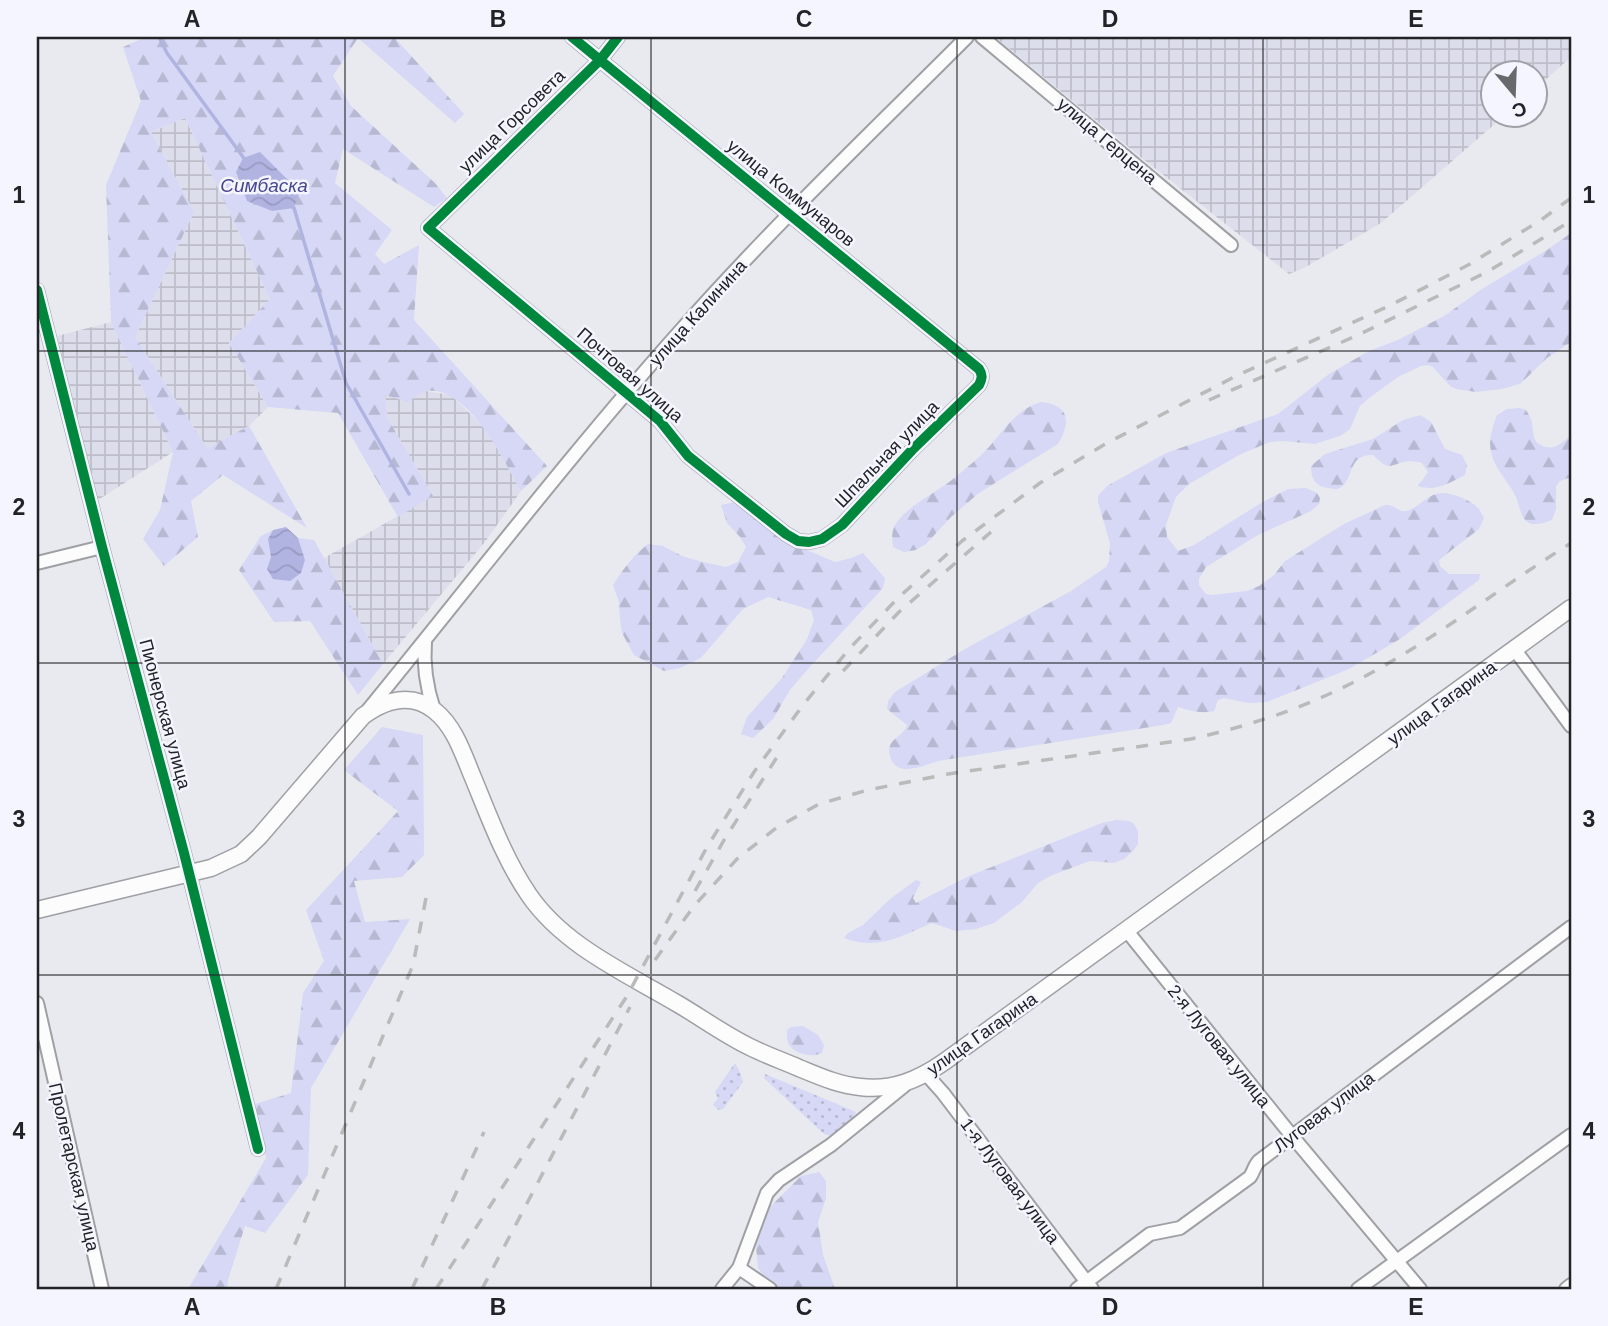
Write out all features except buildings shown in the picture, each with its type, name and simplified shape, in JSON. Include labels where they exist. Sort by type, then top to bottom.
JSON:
[{"type":"main road","name":"улица Гагарина","points":[[434,710],[454,733],[512,867],[546,915],[579,945],[751,1048],[834,1082],[861,1087],[887,1087],[906,1083],[926,1074],[1571,608]]},
{"type":"main road","points":[[37,910],[189,874],[226,862],[241,854],[259,838],[363,716],[386,702],[399,700],[412,701],[434,710]]},
{"type":"street","name":"улица Коммунаров","points":[[572,37],[979,369],[982,380]]},
{"type":"street","name":"улица Горсовета","points":[[429,228],[600,60],[618,37]]},
{"type":"street","name":"улица Калинина","points":[[363,716],[684,326],[790,214],[967,37]]},
{"type":"street","name":"улица Герцена","points":[[982,37],[1231,245]]},
{"type":"street","name":"Почтовая улица","points":[[429,228],[660,421],[688,456],[786,534],[799,541],[810,542]]},
{"type":"street","name":"Пионерская улица","points":[[37,289],[258,1149]]},
{"type":"street","name":"Шпальная улица","points":[[810,542],[842,525],[982,380]]},
{"type":"street","points":[[37,563],[103,547]]},
{"type":"street","points":[[425,641],[424,678],[434,710]]},
{"type":"street","points":[[1515,650],[1571,726]]},
{"type":"street","name":"Луговая улица","points":[[1086,1287],[1150,1234],[1180,1227],[1250,1177],[1259,1161],[1571,927]]},
{"type":"street","name":"2-я Луговая улица","points":[[1127,931],[1292,1136],[1420,1289]]},
{"type":"street","name":"Пролетарская улица","points":[[37,1003],[102,1289]]},
{"type":"street","name":"1-я Луговая улица","points":[[926,1074],[943,1093],[1086,1287]]},
{"type":"street","points":[[722,1289],[739,1268],[768,1193],[779,1180],[831,1145],[906,1083]]},
{"type":"street","points":[[1358,1289],[1571,1135]]},
{"type":"street","points":[[739,1268],[770,1289]]},
{"type":"street","points":[[1566,1289],[1571,1285]]},
{"type":"shaded area","points":[[999,37],[1571,37],[1571,57],[1548,77],[1548,60],[1478,60],[1478,130],[1488,130],[1381,223],[1306,267],[1289,274],[1143,159],[1000,41]]},
{"type":"shaded area","points":[[185,118],[270,299],[229,343],[268,407],[249,426],[207,448],[135,337],[194,212],[151,132]]},
{"type":"shaded area","points":[[111,322],[173,452],[98,500],[57,336]]},
{"type":"shaded area","points":[[426,391],[451,395],[487,430],[521,491],[485,542],[383,664],[324,558],[433,496],[388,419],[385,394]]},
{"type":"green space","points":[[146,37],[394,37],[464,114],[455,123],[358,38],[333,76],[351,106],[435,183],[447,198],[434,207],[343,149],[335,183],[392,230],[375,254],[384,264],[419,245],[414,320],[547,466],[521,491],[495,445],[471,413],[457,400],[442,393],[427,391],[408,402],[385,395],[388,419],[433,496],[398,517],[338,413],[268,407],[229,343],[270,299],[185,118],[151,132],[194,212],[135,337],[207,448],[249,426],[307,528],[223,475],[191,501],[198,537],[164,566],[143,539],[160,510],[173,452],[111,322],[106,185],[141,101],[123,47]]},
{"type":"green space","points":[[1571,233],[1571,342],[1547,358],[1520,384],[1476,392],[1456,389],[1433,367],[1421,366],[1398,377],[1369,398],[1360,406],[1350,429],[1340,436],[1315,444],[1270,442],[1241,454],[1189,484],[1176,497],[1166,525],[1167,537],[1178,551],[1194,545],[1288,489],[1306,488],[1317,493],[1319,504],[1311,511],[1258,535],[1206,567],[1199,579],[1199,585],[1206,594],[1247,591],[1274,575],[1285,561],[1344,524],[1385,505],[1407,511],[1432,495],[1446,493],[1470,502],[1479,509],[1484,518],[1479,529],[1439,560],[1440,566],[1449,574],[1480,574],[1479,580],[1400,639],[1349,669],[1267,702],[1248,703],[1224,698],[1218,700],[1214,711],[1200,712],[1178,707],[1171,723],[1163,725],[938,761],[912,769],[895,765],[891,759],[890,746],[907,725],[887,709],[888,701],[895,692],[965,649],[1071,591],[1106,567],[1110,543],[1098,496],[1107,486],[1166,453],[1278,414],[1329,374],[1369,351],[1398,340],[1444,316]]},
{"type":"green space","points":[[1041,402],[1063,411],[1065,429],[1058,444],[979,493],[951,517],[926,544],[916,550],[904,552],[893,547],[894,528],[902,516],[971,464],[1025,409]]},
{"type":"green space","points":[[1507,409],[1526,410],[1532,421],[1537,442],[1545,447],[1561,444],[1571,435],[1571,477],[1560,481],[1556,486],[1556,509],[1552,520],[1539,524],[1529,523],[1524,518],[1515,495],[1498,469],[1490,447],[1497,415]]},
{"type":"green space","points":[[1420,415],[1431,422],[1445,449],[1462,455],[1467,465],[1465,475],[1442,486],[1425,488],[1418,486],[1428,472],[1422,463],[1410,461],[1388,466],[1371,455],[1357,460],[1340,488],[1320,486],[1315,481],[1311,466],[1325,454],[1373,439],[1403,420]]},
{"type":"green space","points":[[739,501],[795,545],[835,562],[863,553],[885,578],[883,588],[808,669],[790,690],[773,719],[753,738],[741,734],[747,717],[782,678],[807,639],[814,620],[811,610],[768,597],[743,609],[701,658],[680,668],[664,671],[634,655],[622,633],[619,602],[613,585],[629,563],[648,544],[663,546],[682,556],[726,567],[738,562],[746,547],[727,523],[721,505]]},
{"type":"green space","points":[[273,530],[268,539],[271,557],[305,560],[298,538],[314,540],[383,664],[358,695],[310,621],[274,622],[239,570],[261,536]]},
{"type":"green space","points":[[382,727],[423,735],[424,855],[402,877],[354,881],[365,922],[410,919],[311,1088],[308,1175],[265,1233],[245,1226],[227,1289],[188,1289],[266,1158],[255,1104],[291,1093],[303,993],[324,961],[306,910],[398,811],[344,770]]},
{"type":"green space","points":[[1129,821],[1138,831],[1138,844],[1124,859],[1114,863],[1090,861],[1050,876],[1038,883],[1022,902],[994,923],[976,929],[956,931],[932,923],[900,937],[878,942],[856,942],[844,938],[916,880],[921,882],[913,898],[916,903],[969,876],[1102,823]]},
{"type":"green space","points":[[803,1026],[818,1035],[824,1045],[822,1053],[803,1054],[790,1047],[787,1030]]},
{"type":"green space","points":[[735,1063],[743,1082],[723,1109],[719,1110],[713,1105],[718,1098],[715,1092]]},
{"type":"green space","points":[[765,1074],[856,1112],[854,1117],[840,1132],[832,1136],[824,1134],[764,1078]]},
{"type":"green space","points":[[819,1172],[826,1181],[826,1198],[818,1222],[823,1255],[835,1289],[773,1289],[758,1268],[756,1246],[770,1207],[801,1176]]},
{"type":"water","name":"Симбаска","points":[[260,152],[299,191],[294,208],[272,211],[247,201],[236,172],[243,158]]},
{"type":"water","points":[[286,527],[298,538],[305,560],[301,573],[290,581],[273,579],[267,569],[271,557],[268,539],[273,530]]},
{"type":"waterway","points":[[159,37],[167,53],[246,161]]},
{"type":"waterway","points":[[291,206],[294,208],[346,383],[409,494]]},
{"type":"railway","points":[[436,1289],[627,996],[707,847],[754,772],[803,705],[850,648],[899,597],[962,541],[1040,483],[1107,443],[1238,375],[1391,305],[1470,264],[1571,198]]},
{"type":"railway","points":[[1209,400],[1356,336],[1487,272],[1571,221]]},
{"type":"railway","points":[[843,671],[899,612],[991,532]]},
{"type":"railway","points":[[655,960],[694,906],[737,859],[776,828],[819,804],[868,790],[948,774],[1191,739],[1276,715],[1336,691],[1384,666],[1571,543]]},
{"type":"railway","points":[[695,891],[779,754]]},
{"type":"railway","points":[[276,1289],[413,965],[426,898]]},
{"type":"railway","points":[[482,1289],[630,1007]]},
{"type":"railway","points":[[412,1289],[484,1132]]},
{"type":"cycle path","points":[[572,37],[600,60],[979,369],[980,371],[982,377],[979,385],[912,450],[842,525],[822,539],[798,541],[786,534],[688,456],[660,421],[428,228],[600,60],[618,37]]},
{"type":"cycle path","points":[[37,290],[258,1149]]}]
